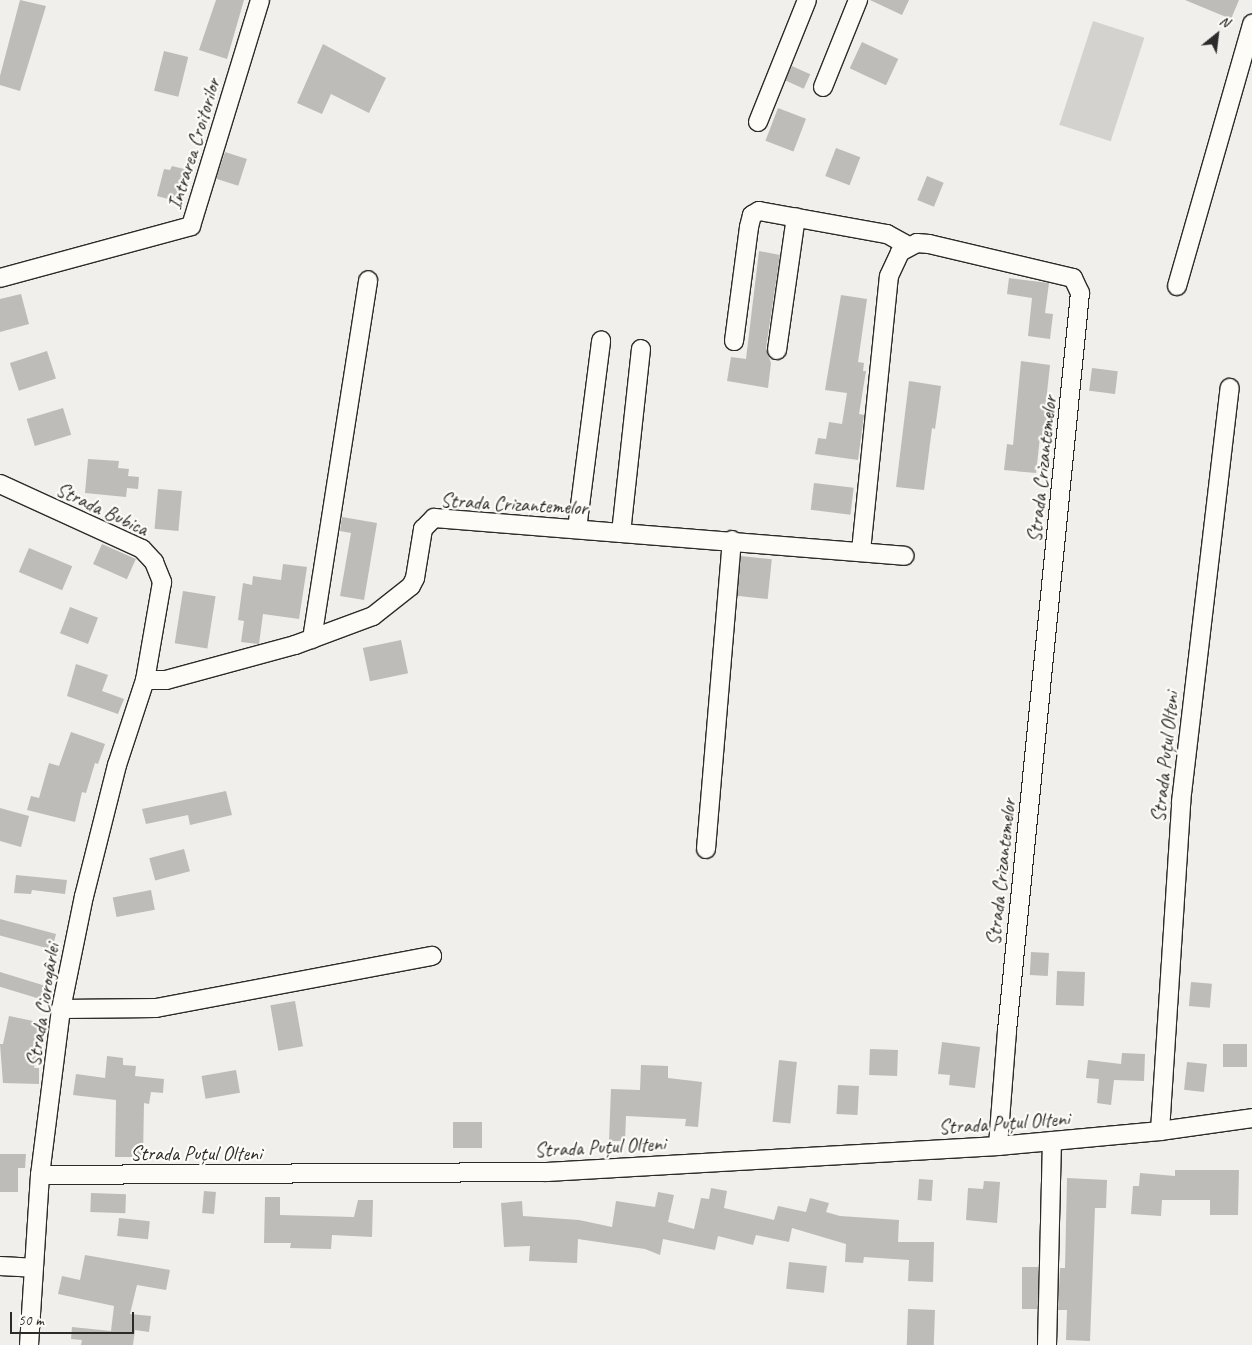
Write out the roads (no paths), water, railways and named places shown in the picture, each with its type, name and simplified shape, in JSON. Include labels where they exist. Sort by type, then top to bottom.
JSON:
[{"type":"street","name":"Intrarea Croitorilor","points":[[0,278],[191,226],[260,0]]},
{"type":"street","points":[[758,122],[807,0]]},
{"type":"street","points":[[823,87],[858,0]]},
{"type":"street","points":[[1177,286],[1252,24]]},
{"type":"street","points":[[734,341],[752,215],[768,211],[887,234],[908,246],[893,262],[889,276],[861,551]]},
{"type":"street","points":[[777,350],[796,217]]},
{"type":"street","name":"Strada Crizantemelor","points":[[908,246],[930,244],[1066,274],[1078,284],[1080,293],[1008,1021],[998,1146]]},
{"type":"street","points":[[312,639],[368,280]]},
{"type":"street","points":[[577,529],[601,341]]},
{"type":"street","points":[[621,533],[641,349]]},
{"type":"street","name":"Strada Puțul Olteni","points":[[1160,1131],[1181,802],[1230,388]]},
{"type":"street","name":"Strada Bubica","points":[[0,484],[124,538],[142,549],[154,562],[162,582],[161,604],[145,680]]},
{"type":"street","name":"Strada Crizantemelor","points":[[145,680],[166,680],[312,639],[373,616],[411,586],[415,578],[422,529],[434,518],[732,540],[904,556]]},
{"type":"street","points":[[706,848],[732,540]]},
{"type":"street","name":"Strada Ciorogârlei","points":[[30,1345],[33,1268],[40,1175],[61,1009],[84,896],[115,774],[145,680]]},
{"type":"street","points":[[61,1009],[156,1008],[432,956]]},
{"type":"street","name":"Strada Puțul Olteni","points":[[40,1175],[547,1172],[998,1146],[1160,1131],[1252,1118]]},
{"type":"street","points":[[1047,1345],[1052,1141]]},
{"type":"street","points":[[0,1266],[33,1268]]}]
